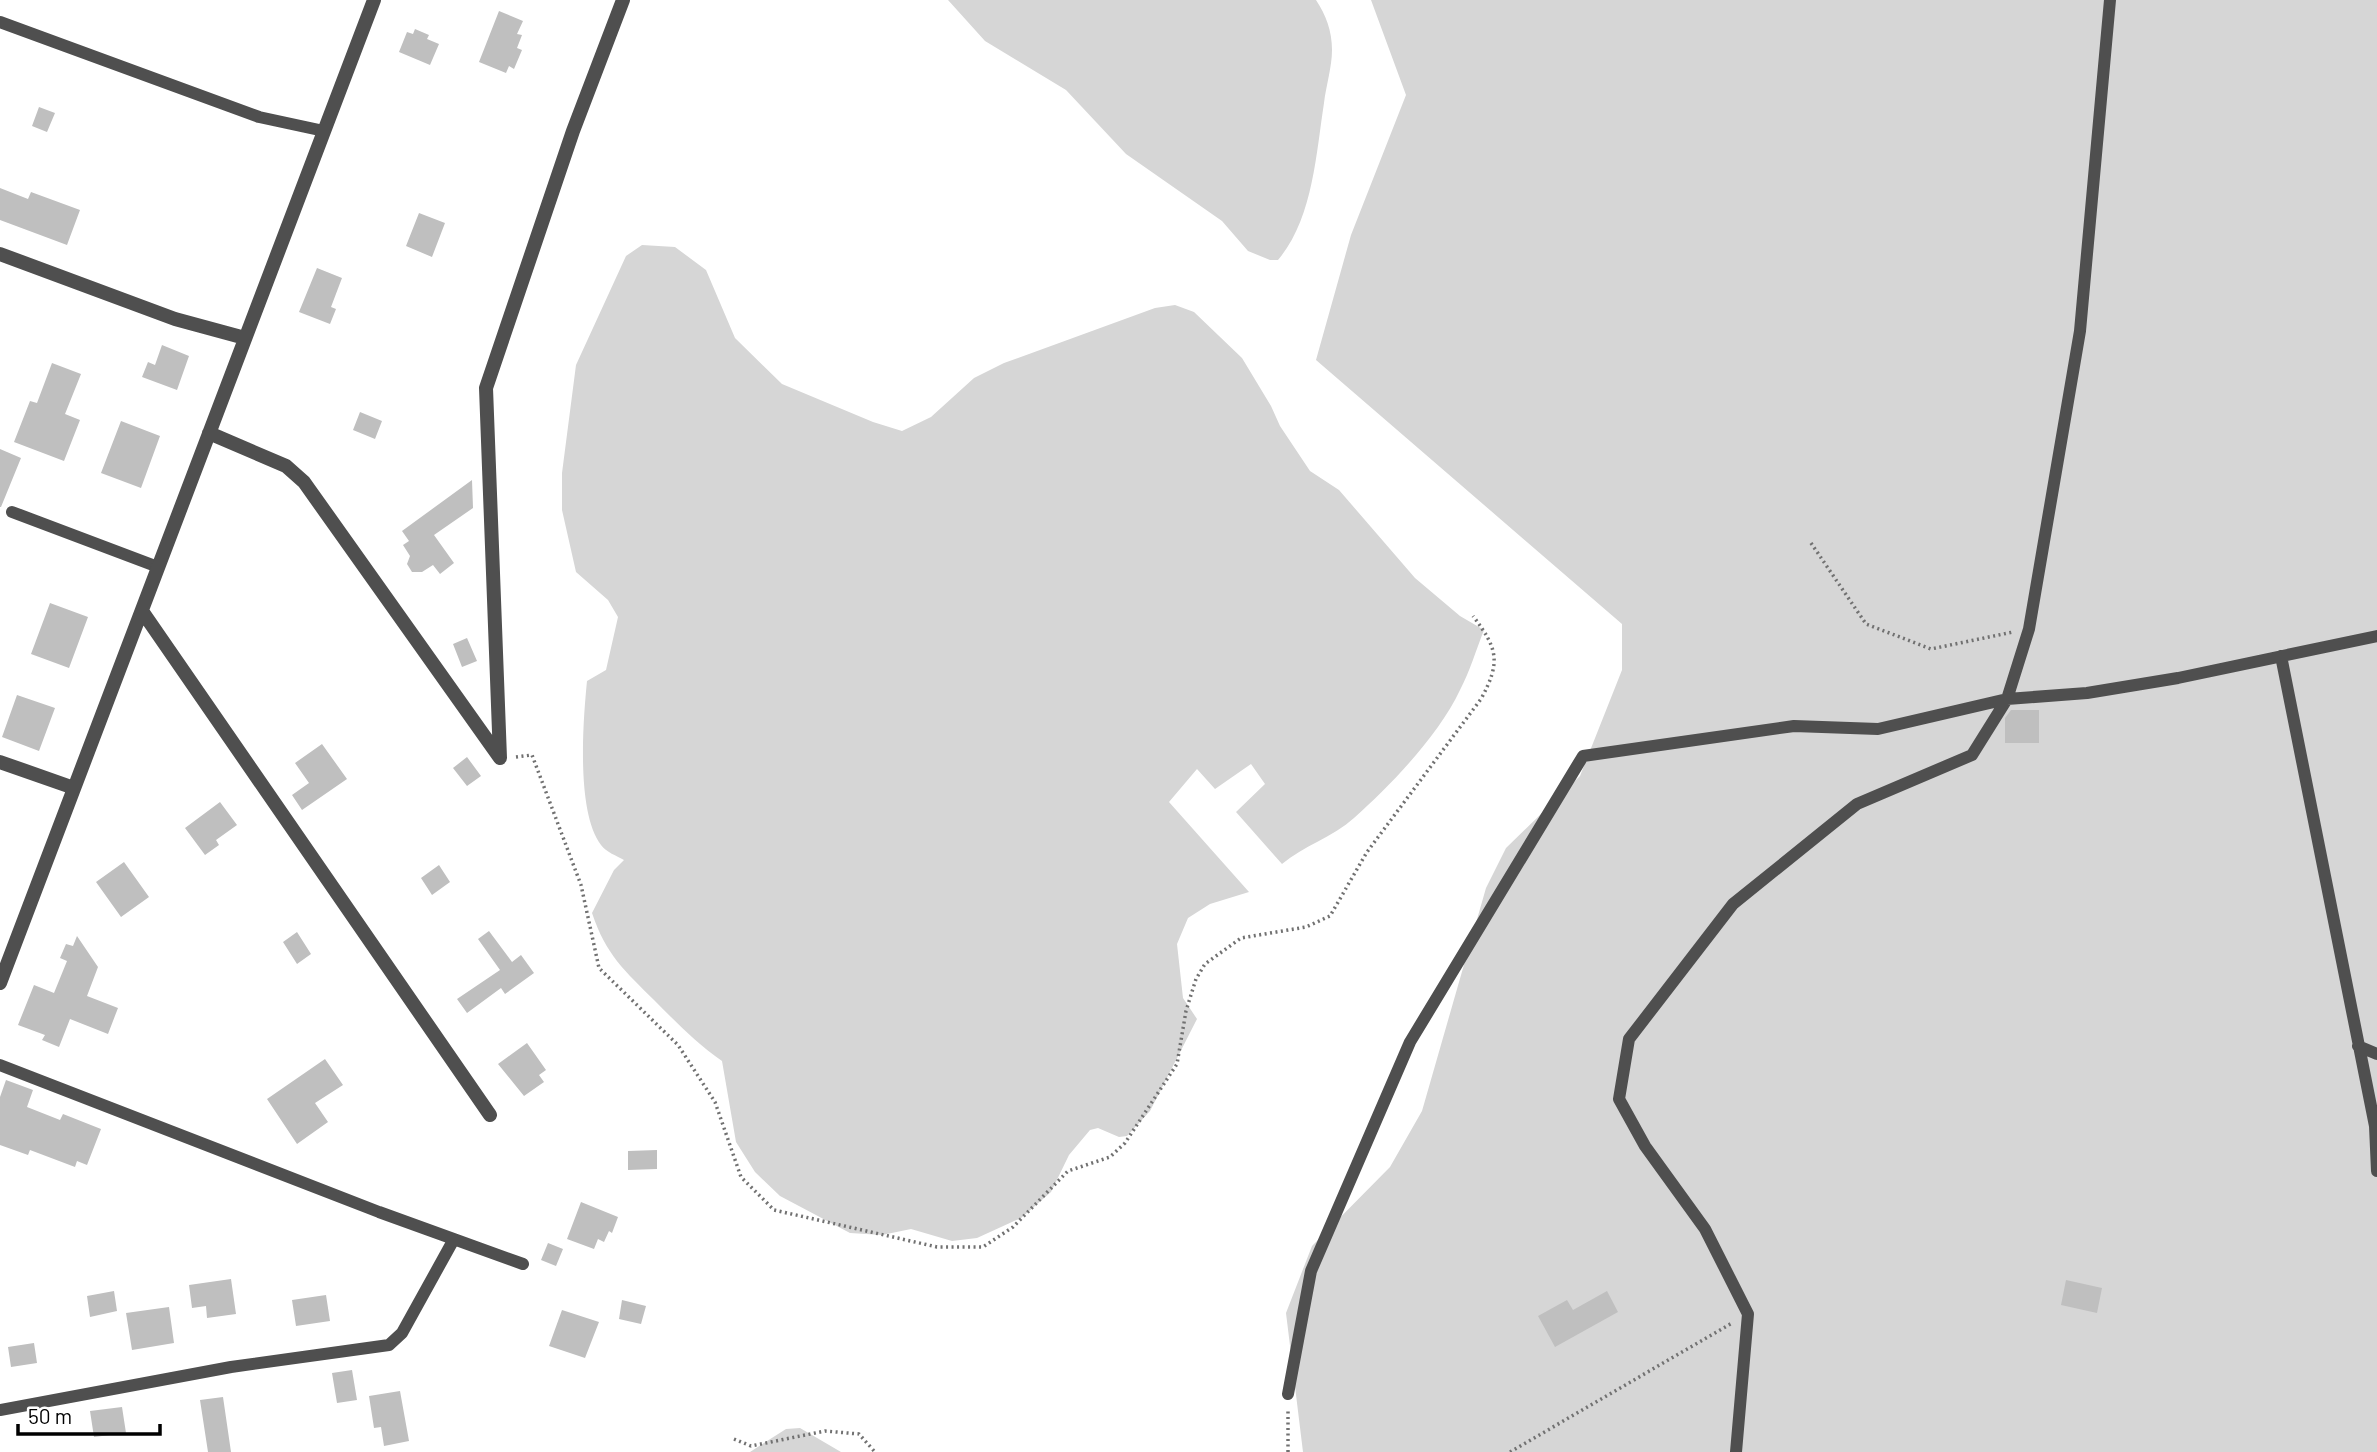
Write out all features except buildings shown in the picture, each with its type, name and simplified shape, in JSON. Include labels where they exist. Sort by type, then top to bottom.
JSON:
[{"type":"street","points":[[0,983],[374,0]]},
{"type":"street","points":[[500,758],[486,388],[573,131],[623,0]]},
{"type":"street","points":[[0,254],[175,319],[245,338]]},
{"type":"street","points":[[209,433],[286,466],[304,482],[500,758]]},
{"type":"street","points":[[142,611],[490,1115]]},
{"type":"street","points":[[0,762],[74,788]]},
{"type":"lane","points":[[1736,1452],[1748,1314],[1705,1230],[1645,1146],[1619,1099],[1629,1039],[1733,904],[1857,804],[1972,755],[2007,699],[2029,629],[2080,331],[2110,0]]},
{"type":"lane","points":[[0,22],[259,117],[324,131]]},
{"type":"lane","points":[[12,512],[158,567]]},
{"type":"lane","points":[[1288,1394],[1311,1271],[1410,1042],[1583,755],[1794,726],[1878,730],[2007,699],[2087,692],[2165,681],[2377,636]]},
{"type":"lane","points":[[2281,656],[2376,1126],[2377,1171]]},
{"type":"lane","points":[[2358,1046],[2377,1054]]},
{"type":"lane","points":[[0,1065],[523,1264]]},
{"type":"lane","points":[[0,1410],[231,1367],[389,1345],[402,1333],[454,1239]]},
{"type":"path","points":[[1811,543],[1866,624],[1931,649],[2029,629]]},
{"type":"path","points":[[500,758],[532,755],[581,885],[599,968],[678,1045],[715,1102],[741,1177],[774,1210],[937,1247],[983,1247],[1013,1227],[1068,1171],[1110,1157],[1125,1143],[1177,1063],[1186,1011],[1196,979],[1205,964],[1241,938],[1306,927],[1330,916],[1367,852],[1481,699],[1493,676],[1495,655],[1490,639],[1473,616]]},
{"type":"path","points":[[1510,1452],[1748,1314]]},
{"type":"path","points":[[1288,1394],[1288,1452]]},
{"type":"path","points":[[734,1439],[751,1446],[825,1431],[859,1434],[875,1452]]},
{"type":"shaded area","points":[[948,0],[1316,0],[1330,30],[1331,63],[1306,206],[1290,244],[1278,260],[1270,260],[1248,251],[1222,221],[1126,154],[1066,90],[985,41]]},
{"type":"shaded area","points":[[1371,0],[2377,0],[2377,1452],[1303,1452],[1286,1313],[1312,1246],[1390,1167],[1422,1111],[1486,888],[1506,848],[1580,776],[1622,670],[1622,624],[1316,360],[1351,235],[1406,95]]},
{"type":"shaded area","points":[[642,245],[675,247],[706,270],[735,338],[782,384],[873,422],[902,431],[931,417],[974,378],[1004,363],[1155,308],[1175,305],[1194,312],[1242,358],[1280,426],[1310,471],[1339,490],[1415,578],[1460,616],[1484,630],[1467,675],[1451,707],[1427,742],[1346,825],[1282,864],[1236,812],[1265,784],[1251,764],[1215,789],[1197,769],[1169,802],[1249,892],[1210,904],[1188,918],[1177,944],[1183,998],[1197,1019],[1150,1111],[1127,1136],[1119,1137],[1098,1128],[1090,1130],[1069,1155],[1051,1192],[1021,1218],[977,1238],[952,1241],[911,1229],[882,1235],[850,1233],[780,1196],[755,1172],[736,1142],[722,1061],[687,1032],[625,971],[597,928],[592,913],[614,870],[624,860],[603,847],[593,830],[583,766],[584,719],[587,681],[606,670],[618,617],[608,600],[576,572],[562,510],[562,473],[576,365],[626,256]]},
{"type":"shaded area","points":[[800,1428],[841,1452],[750,1452],[786,1429]]}]
